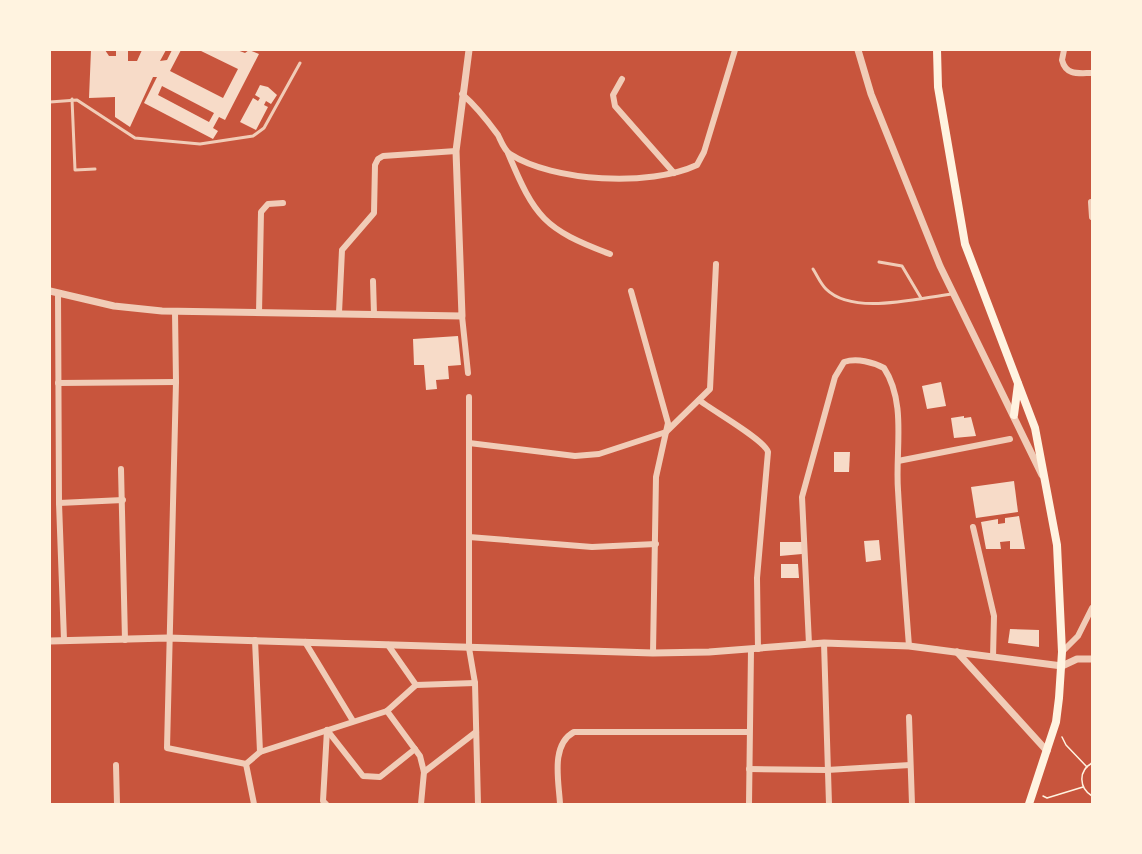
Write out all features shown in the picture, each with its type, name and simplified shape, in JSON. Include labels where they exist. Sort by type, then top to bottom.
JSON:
[{"type":"main road","points":[[937,50],[938,87],[965,244],[1035,428],[1057,545],[1062,666],[1056,722],[1029,804]]},
{"type":"main road","points":[[1014,415],[1018,381]]},
{"type":"street","points":[[468,373],[462,316],[456,151],[469,50]]},
{"type":"street","points":[[508,153],[552,171],[573,176],[614,178],[674,172],[697,165],[704,152],[735,50]]},
{"type":"street","points":[[858,50],[871,94],[891,146],[954,294],[1045,482]]},
{"type":"street","points":[[1064,50],[1062,60],[1068,70],[1073,73],[1092,73]]},
{"type":"street","points":[[622,80],[613,95],[615,106],[674,172]]},
{"type":"street","points":[[462,94],[474,105],[508,153],[526,196],[544,220],[568,238],[610,254]]},
{"type":"street","points":[[339,313],[340,256],[347,242],[374,213],[376,161],[384,156],[456,151]]},
{"type":"street","points":[[1091,202],[1092,217]]},
{"type":"street","points":[[259,313],[261,212],[268,204],[283,203]]},
{"type":"street","points":[[470,443],[590,455],[666,432],[710,386],[716,264]]},
{"type":"street","points":[[373,281],[374,315]]},
{"type":"street","points":[[50,291],[114,306],[175,312],[462,316]]},
{"type":"street","points":[[631,291],[667,419],[656,477],[653,653]]},
{"type":"street","points":[[58,293],[59,503],[64,640]]},
{"type":"street","points":[[175,312],[176,382],[167,748],[246,764]]},
{"type":"street","points":[[809,644],[804,486],[835,377],[844,362],[875,363],[884,368],[889,376],[898,422],[897,486],[909,646]]},
{"type":"street","points":[[58,383],[176,382]]},
{"type":"street","points":[[469,397],[469,648],[475,683],[478,804]]},
{"type":"street","points":[[699,400],[723,418],[760,440],[768,452],[757,578],[749,732],[749,804]]},
{"type":"street","points":[[898,461],[1010,439]]},
{"type":"street","points":[[121,469],[124,640]]},
{"type":"street","points":[[59,503],[123,500]]},
{"type":"street","points":[[973,527],[994,616],[993,657]]},
{"type":"street","points":[[469,537],[592,547],[656,544]]},
{"type":"street","points":[[1062,652],[1078,636],[1092,608]]},
{"type":"street","points":[[50,641],[168,638],[653,653],[754,650],[824,643],[909,646],[1062,666],[1077,659],[1092,658]]},
{"type":"street","points":[[255,640],[260,752]]},
{"type":"street","points":[[305,642],[353,721]]},
{"type":"street","points":[[824,643],[829,804]]},
{"type":"street","points":[[388,645],[416,685]]},
{"type":"street","points":[[957,652],[1047,752]]},
{"type":"street","points":[[246,764],[260,752],[387,711],[416,685],[475,683]]},
{"type":"street","points":[[387,711],[420,756],[424,772],[421,804]]},
{"type":"street","points":[[909,717],[912,804]]},
{"type":"street","points":[[327,730],[363,776],[380,777],[415,749]]},
{"type":"street","points":[[322,803],[327,730]]},
{"type":"street","points":[[424,772],[476,732]]},
{"type":"street","points":[[560,804],[560,748],[566,737],[574,732],[749,732]]},
{"type":"street","points":[[246,764],[254,804]]},
{"type":"street","points":[[116,765],[117,804]]},
{"type":"street","points":[[748,769],[827,770],[910,765]]},
{"type":"lane","points":[[50,102],[72,99],[135,138],[200,144],[253,136],[264,128],[300,63]]},
{"type":"lane","points":[[72,99],[75,170],[95,169]]},
{"type":"lane","points":[[879,262],[902,266],[921,298]]},
{"type":"lane","points":[[813,269],[825,288],[847,301],[874,304],[954,294]]},
{"type":"path","points":[[1056,722],[1066,745],[1087,767]]},
{"type":"path","points":[[1092,763],[1082,774],[1083,787],[1092,796]]},
{"type":"path","points":[[1034,792],[1047,798],[1083,787]]},
{"type":"building","points":[[91,50],[105,50],[109,56],[116,56],[116,50],[128,50],[128,61],[137,61],[142,50],[166,50],[160,61],[167,60],[172,50],[181,50],[170,71],[223,98],[238,69],[199,50],[237,50],[245,53],[249,50],[259,54],[225,120],[219,117],[213,128],[218,131],[213,139],[144,103],[157,77],[153,77],[130,127],[115,117],[115,97],[89,98]],"holes":[[[162,86],[214,113],[209,122],[158,95]]]},
{"type":"building","points":[[260,85],[268,87],[277,95],[271,104],[266,101],[264,105],[268,107],[256,130],[240,122],[253,98],[258,101],[260,98],[255,95]]},
{"type":"building","points":[[458,336],[461,365],[448,366],[449,379],[436,380],[437,389],[426,390],[424,365],[414,365],[413,339]]},
{"type":"building","points":[[941,382],[946,406],[927,409],[922,386]]},
{"type":"building","points":[[964,416],[964,418],[971,417],[976,436],[954,438],[951,418]]},
{"type":"building","points":[[834,452],[850,452],[849,472],[834,472]]},
{"type":"building","points":[[1014,481],[1018,512],[976,518],[971,487]]},
{"type":"building","points":[[1019,516],[1025,549],[1010,549],[1010,541],[1000,542],[1001,549],[986,549],[981,522],[998,519],[998,524],[1005,523],[1005,518]]},
{"type":"building","points":[[879,540],[881,560],[866,562],[864,541]]},
{"type":"building","points":[[780,542],[802,542],[802,554],[780,556]]},
{"type":"building","points":[[781,564],[798,564],[799,578],[781,578]]},
{"type":"building","points":[[1010,629],[1039,630],[1039,647],[1008,643]]}]
